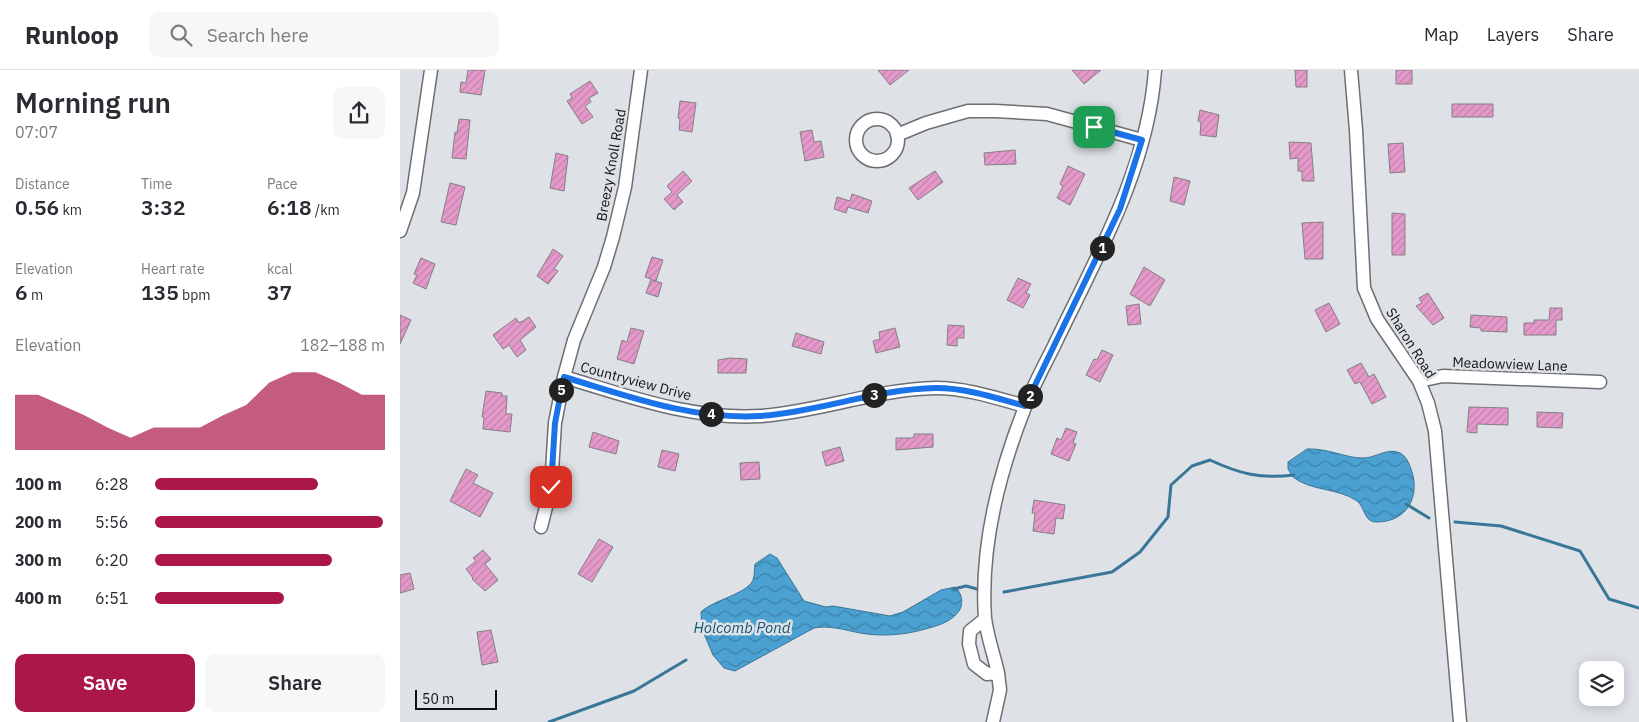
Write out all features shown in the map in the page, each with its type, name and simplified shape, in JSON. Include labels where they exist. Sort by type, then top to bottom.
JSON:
[{"type":"street","points":[[400,231],[413,192],[431,70]]},
{"type":"street","name":"Breezy Knoll Road","points":[[541,527],[551,487],[555,423],[564,377],[574,340],[604,267],[613,237],[625,188],[641,70]]},
{"type":"street","points":[[993,722],[1000,690],[986,619],[985,568],[998,488],[1025,406],[1120,209],[1142,140],[1153,94],[1155,70]]},
{"type":"street","name":"Sharon Road","points":[[1351,70],[1364,288],[1377,319],[1419,381],[1428,403],[1435,431],[1460,722]]},
{"type":"street","points":[[897,135],[926,123],[968,112],[995,111],[1047,114],[1142,140]]},
{"type":"street","name":"Meadowview Lane","points":[[1419,381],[1443,376],[1600,382]]},
{"type":"street","name":"Countryview Drive","points":[[564,377],[691,412],[725,416],[761,416],[900,390],[937,388],[961,390],[1025,406]]},
{"type":"street","points":[[986,619],[970,631],[968,644],[974,664],[987,674],[998,673]]},
{"type":"water","points":[[1307,449],[1363,458],[1391,451],[1400,453],[1408,462],[1414,479],[1413,498],[1409,506],[1396,518],[1373,522],[1367,517],[1360,504],[1350,497],[1300,482],[1293,477],[1288,469],[1288,462]]},
{"type":"water","name":"Holcomb Pond","points":[[770,554],[777,558],[804,601],[826,607],[833,606],[890,616],[903,612],[941,590],[955,587],[961,595],[961,605],[959,611],[946,622],[903,634],[877,635],[831,627],[814,628],[735,671],[724,668],[713,655],[702,629],[701,612],[750,585],[754,578],[755,564]]},
{"type":"building","points":[[468,70],[485,70],[481,95],[460,92],[461,82],[466,83]]},
{"type":"building","points":[[878,70],[909,70],[890,85]]},
{"type":"building","points":[[1072,70],[1101,70],[1084,84]]},
{"type":"building","points":[[1295,70],[1307,70],[1307,87],[1296,87]]},
{"type":"building","points":[[1396,70],[1412,70],[1412,84],[1396,84]]},
{"type":"building","points":[[590,81],[598,93],[589,98],[591,102],[585,106],[593,117],[582,124],[567,101],[572,98],[570,94]]},
{"type":"building","points":[[680,101],[696,103],[692,132],[679,130]]},
{"type":"building","points":[[1452,104],[1493,104],[1493,117],[1452,117]]},
{"type":"building","points":[[1200,110],[1219,115],[1216,137],[1200,135],[1201,122],[1198,121]]},
{"type":"building","points":[[459,119],[470,120],[466,159],[452,158],[455,132],[457,133]]},
{"type":"building","points":[[812,130],[814,142],[821,141],[824,157],[805,161],[800,132]]},
{"type":"building","points":[[1289,142],[1311,143],[1314,181],[1302,181],[1302,171],[1298,171],[1298,158],[1290,159]]},
{"type":"building","points":[[1403,143],[1405,172],[1390,173],[1388,144]]},
{"type":"building","points":[[1015,150],[1016,164],[985,165],[984,153]]},
{"type":"building","points":[[556,153],[568,156],[564,191],[550,188]]},
{"type":"building","points":[[1068,166],[1085,174],[1070,205],[1057,198],[1063,186],[1060,184]]},
{"type":"building","points":[[683,171],[692,181],[677,195],[683,202],[674,210],[664,199],[672,192],[667,186]]},
{"type":"building","points":[[935,171],[943,182],[918,200],[909,188]]},
{"type":"building","points":[[1174,177],[1190,181],[1184,205],[1170,201]]},
{"type":"building","points":[[450,183],[465,187],[456,225],[441,222]]},
{"type":"building","points":[[852,194],[872,201],[868,213],[848,207],[846,213],[834,209],[837,197],[850,201]]},
{"type":"building","points":[[1392,213],[1405,214],[1405,255],[1392,255]]},
{"type":"building","points":[[1323,222],[1323,259],[1305,259],[1302,223]]},
{"type":"building","points":[[553,249],[563,256],[554,269],[558,271],[548,284],[537,276]]},
{"type":"building","points":[[652,257],[663,260],[656,281],[652,280],[662,283],[658,297],[646,293],[651,279],[645,277]]},
{"type":"building","points":[[421,258],[435,264],[426,289],[413,283],[417,275],[414,274]]},
{"type":"building","points":[[1144,267],[1165,280],[1150,306],[1130,294]]},
{"type":"building","points":[[1018,278],[1031,284],[1026,293],[1030,295],[1023,308],[1007,300]]},
{"type":"building","points":[[1428,293],[1444,318],[1433,325],[1416,306],[1422,303],[1419,298]]},
{"type":"building","points":[[1329,303],[1340,324],[1326,332],[1315,310]]},
{"type":"building","points":[[1139,304],[1141,324],[1128,325],[1126,306]]},
{"type":"building","points":[[1550,308],[1562,308],[1562,320],[1556,320],[1556,335],[1524,335],[1524,323],[1534,323],[1534,320],[1549,320]]},
{"type":"building","points":[[400,315],[411,320],[400,344]]},
{"type":"building","points":[[1471,315],[1507,317],[1507,332],[1481,331],[1481,328],[1470,327]]},
{"type":"building","points":[[529,317],[536,327],[520,340],[526,350],[517,357],[509,345],[503,349],[493,335],[516,318],[518,322],[521,322]]},
{"type":"building","points":[[948,325],[964,326],[964,338],[957,338],[957,346],[947,345]]},
{"type":"building","points":[[631,328],[644,331],[634,364],[617,359],[622,340],[627,342]]},
{"type":"building","points":[[895,328],[900,347],[876,353],[873,341],[880,339],[879,332]]},
{"type":"building","points":[[796,333],[824,342],[821,354],[792,346]]},
{"type":"building","points":[[1102,350],[1113,355],[1100,382],[1086,375],[1094,359],[1097,360]]},
{"type":"building","points":[[730,358],[747,359],[746,373],[718,373],[718,360]]},
{"type":"building","points":[[1361,363],[1369,377],[1374,374],[1386,397],[1372,404],[1360,382],[1355,384],[1347,370]]},
{"type":"building","points":[[486,391],[502,393],[502,396],[507,396],[506,414],[512,414],[510,432],[483,429],[484,417],[482,417]]},
{"type":"building","points":[[1469,407],[1508,408],[1508,425],[1477,424],[1477,433],[1467,432]]},
{"type":"building","points":[[1537,412],[1563,413],[1562,428],[1537,427]]},
{"type":"building","points":[[1066,428],[1077,432],[1073,443],[1076,444],[1069,461],[1051,454],[1057,438],[1061,440]]},
{"type":"building","points":[[593,432],[619,441],[616,454],[589,447]]},
{"type":"building","points":[[914,434],[933,434],[933,447],[896,450],[896,438],[911,438],[914,437]]},
{"type":"building","points":[[840,447],[844,461],[826,466],[822,452]]},
{"type":"building","points":[[662,450],[679,454],[675,471],[658,467]]},
{"type":"building","points":[[759,462],[760,479],[741,480],[740,463]]},
{"type":"building","points":[[466,469],[478,475],[473,483],[493,493],[480,517],[450,501]]},
{"type":"building","points":[[1034,500],[1065,505],[1063,519],[1056,518],[1054,534],[1033,531],[1035,513],[1032,513]]},
{"type":"building","points":[[599,539],[613,547],[592,582],[578,574]]},
{"type":"building","points":[[483,550],[491,559],[485,564],[498,580],[485,591],[472,579],[466,569],[476,561],[473,558]]},
{"type":"building","points":[[410,573],[414,589],[400,593],[400,575]]},
{"type":"building","points":[[491,630],[498,662],[482,665],[477,632]]},
{"type":"waterway","points":[[1004,592],[1112,572],[1140,552],[1168,517],[1171,485],[1192,466],[1210,460],[1231,469],[1260,476],[1294,475]]},
{"type":"waterway","points":[[1406,504],[1429,518]]},
{"type":"waterway","points":[[1455,522],[1501,526],[1580,551],[1609,599],[1639,608]]},
{"type":"waterway","points":[[954,589],[966,586],[977,589]]},
{"type":"waterway","points":[[549,722],[634,691],[686,660]]},
{"type":"route","points":[[551,487],[555,423],[564,377],[691,412],[725,416],[761,416],[900,390],[937,388],[961,390],[1025,406],[1120,209],[1142,140],[1094,127]]}]
